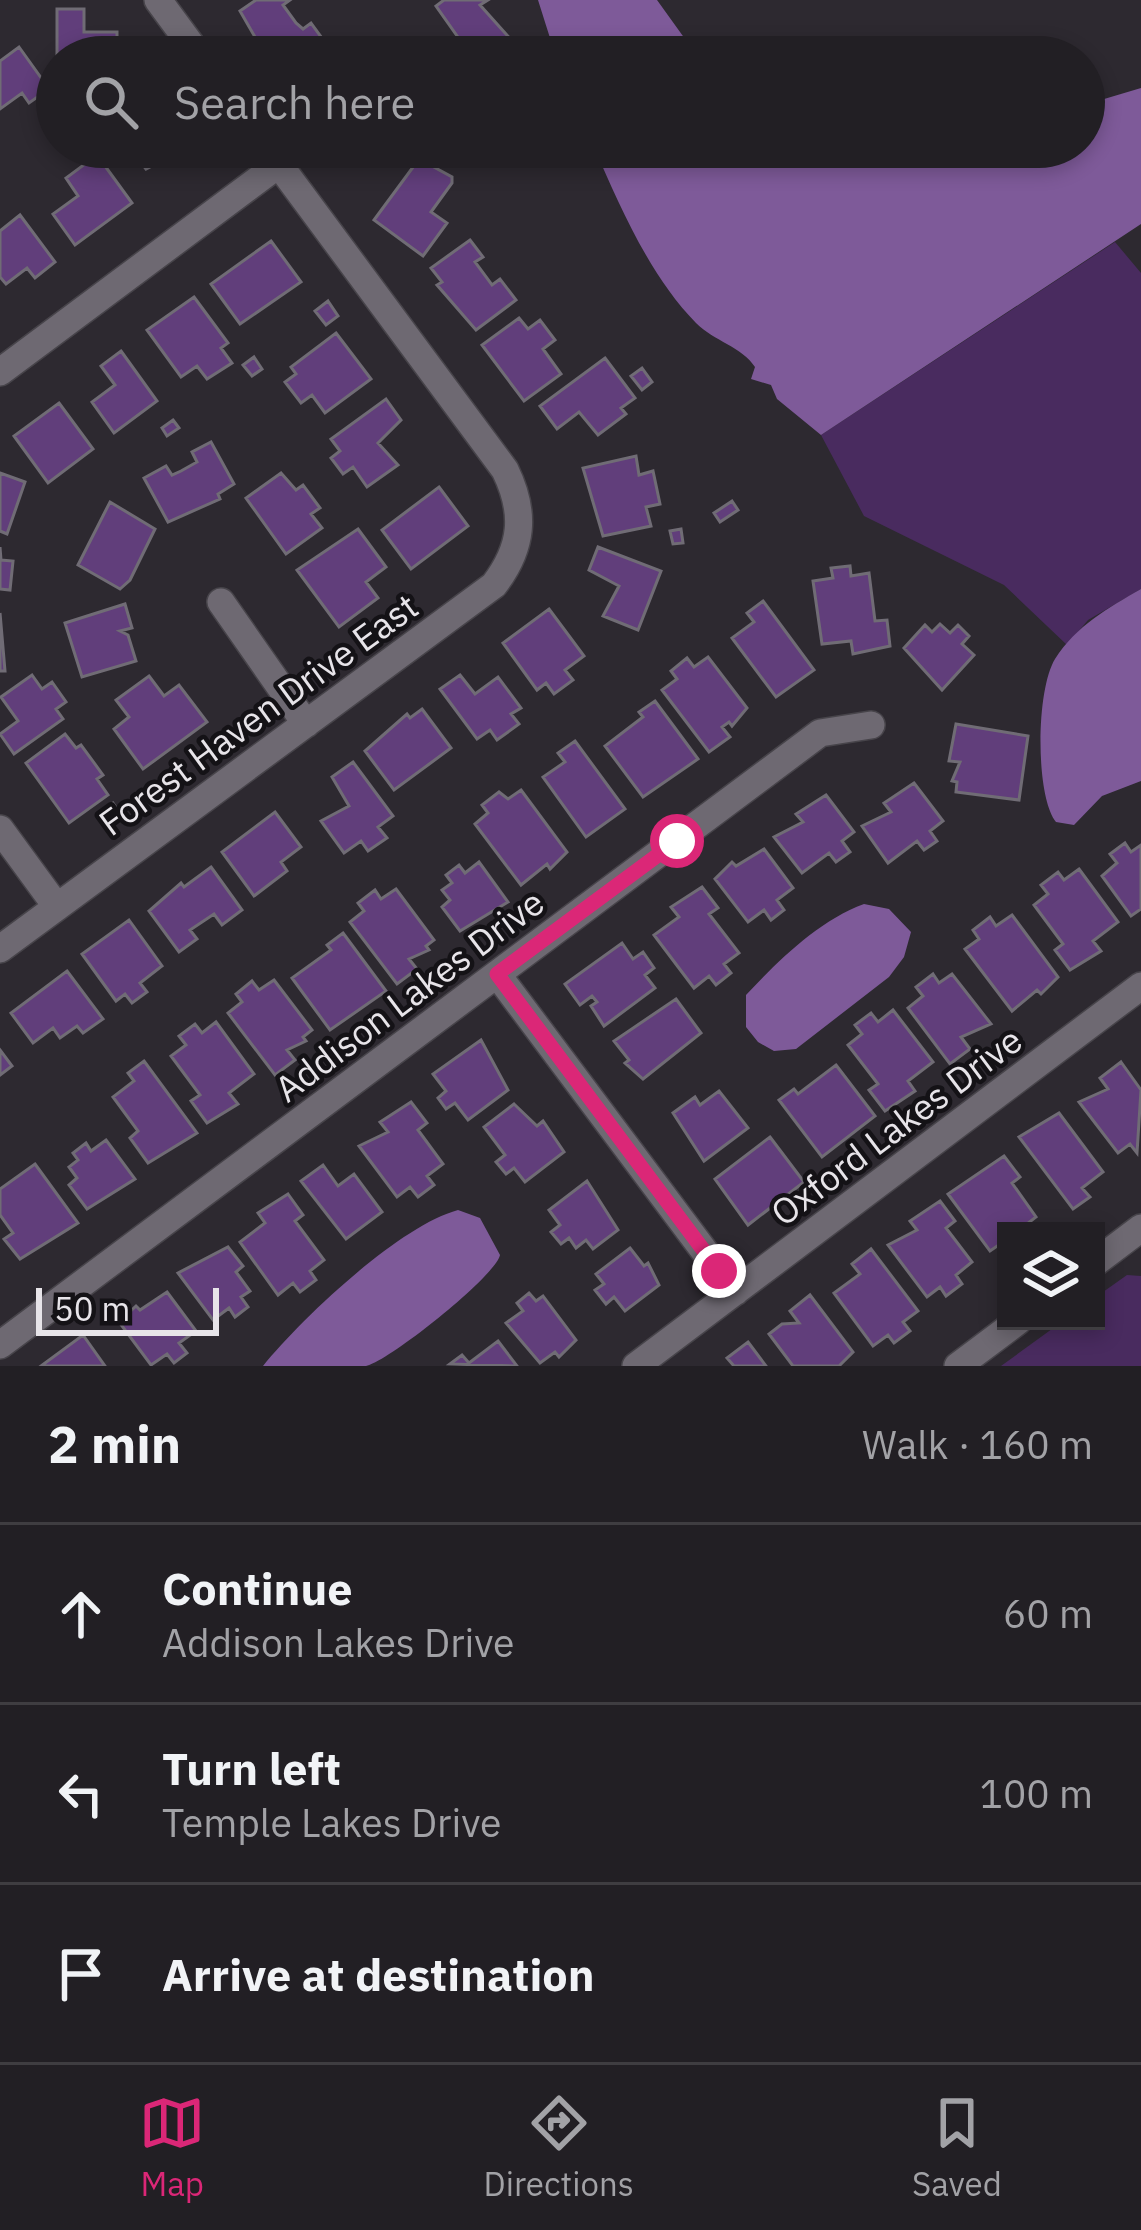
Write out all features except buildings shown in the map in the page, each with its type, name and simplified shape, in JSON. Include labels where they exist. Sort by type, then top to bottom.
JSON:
[{"type":"street","points":[[158,0],[185,36]]},
{"type":"street","points":[[0,372],[257,168]]},
{"type":"street","name":"Forest Haven Drive East","points":[[0,950],[494,585],[516,550],[520,512],[505,470],[283,168]]},
{"type":"street","points":[[221,602],[306,724]]},
{"type":"street","name":"Addison Lakes Drive","points":[[0,1345],[820,734],[871,725]]},
{"type":"street","points":[[0,829],[57,907]]},
{"type":"street","points":[[497,974],[735,1292]]},
{"type":"street","name":"Oxford Lakes Drive","points":[[636,1366],[1141,986]]},
{"type":"street","points":[[1105,1255],[1141,1228]]},
{"type":"street","points":[[958,1366],[1006,1330]]},
{"type":"shaded area","points":[[538,0],[657,0],[683,36],[549,36]]},
{"type":"shaded area","points":[[1141,88],[1141,224],[821,435],[777,399],[771,385],[751,379],[755,367],[749,360],[703,329],[679,304],[638,240],[603,168],[1105,168],[1105,99]]},
{"type":"shaded area","points":[[1115,242],[1141,273],[1141,589],[1088,620],[1067,645],[1004,585],[864,516],[821,435]]},
{"type":"shaded area","points":[[1141,589],[1141,781],[1102,796],[1074,825],[1056,822],[1041,767],[1041,717],[1049,674],[1063,647],[1083,627]]},
{"type":"shaded area","points":[[864,904],[889,909],[911,932],[904,957],[889,977],[796,1049],[774,1051],[758,1042],[746,1027],[746,995],[815,931]]},
{"type":"shaded area","points":[[458,1210],[480,1218],[500,1255],[480,1281],[440,1317],[366,1366],[263,1366],[326,1300],[381,1254],[434,1219]]},
{"type":"shaded area","points":[[1127,1275],[1141,1276],[1141,1366],[1001,1366],[1051,1330],[1105,1330],[1105,1291]]},
{"type":"route","points":[[677,841],[497,974],[719,1271]]}]
